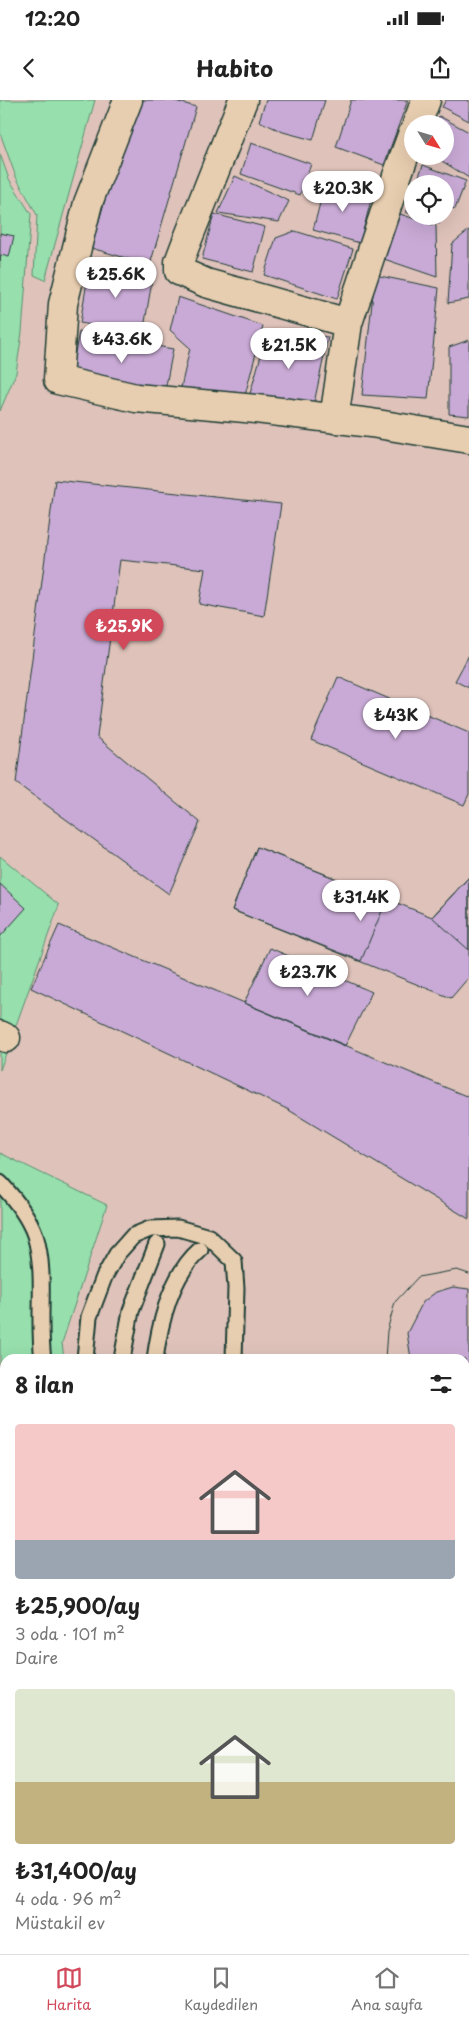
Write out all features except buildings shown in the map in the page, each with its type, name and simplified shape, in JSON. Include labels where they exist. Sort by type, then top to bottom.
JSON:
[{"type":"street","points":[[128,100],[88,203],[83,221],[63,304],[58,380],[136,398],[334,419],[469,439]]},
{"type":"street","points":[[243,100],[179,262],[180,271],[206,283],[348,323]]},
{"type":"street","points":[[420,115],[426,100]]},
{"type":"street","points":[[334,419],[348,323],[404,157]]},
{"type":"lane","points":[[0,1184],[20,1207],[34,1233],[40,1260],[42,1286],[42,1354]]},
{"type":"lane","points":[[85,1354],[89,1317],[104,1277],[117,1254],[133,1236],[150,1229],[178,1228],[209,1238],[234,1261],[236,1288],[234,1354]]},
{"type":"lane","points":[[123,1354],[131,1311],[157,1244]]},
{"type":"lane","points":[[156,1354],[158,1338],[168,1302],[190,1259],[200,1250]]},
{"type":"green space","points":[[0,100],[95,100],[45,280],[34,275],[37,215],[16,177],[0,133]]},
{"type":"green space","points":[[0,154],[9,179],[31,214],[22,332],[16,373],[0,411]]},
{"type":"green space","points":[[0,856],[59,905],[0,1070]]},
{"type":"green space","points":[[0,1153],[107,1205],[62,1343],[63,1354],[0,1354]]},
{"type":"tram line","points":[[385,1354],[387,1331],[395,1302],[418,1277],[457,1270],[469,1274]]}]
